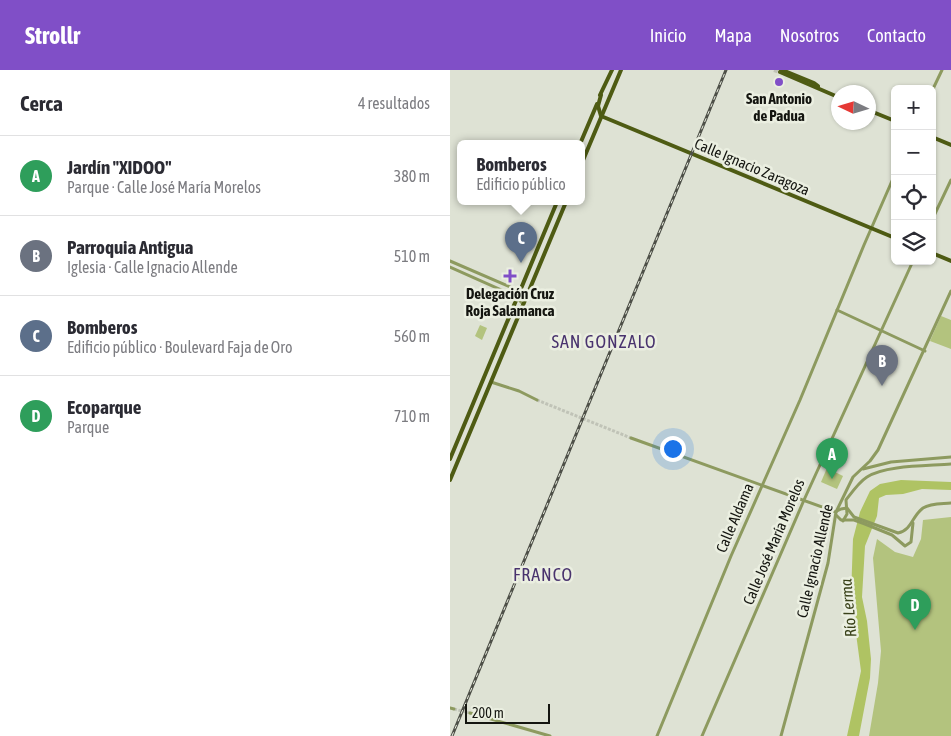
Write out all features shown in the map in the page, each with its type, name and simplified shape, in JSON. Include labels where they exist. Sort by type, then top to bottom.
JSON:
[{"type":"main road","points":[[582,140],[612,70]]},
{"type":"main road","points":[[585,156],[621,70]]},
{"type":"main road","points":[[779,72],[812,88],[822,89],[831,94]]},
{"type":"main road","points":[[601,95],[598,106],[602,116]]},
{"type":"main road","points":[[876,113],[891,119]]},
{"type":"main road","name":"Calle Ignacio Zaragoza","points":[[602,116],[891,236]]},
{"type":"main road","points":[[936,139],[951,145]]},
{"type":"main road","points":[[450,459],[556,205]]},
{"type":"main road","points":[[450,480],[565,205]]},
{"type":"main road","points":[[936,254],[951,260]]},
{"type":"main road","points":[[528,271],[536,274]]},
{"type":"main road","points":[[501,338],[505,339],[506,344]]},
{"type":"main road","points":[[486,372],[487,378],[491,382]]},
{"type":"main road","points":[[474,401],[480,400],[485,396]]},
{"type":"street","points":[[935,85],[942,70]]},
{"type":"street","name":"Calle Aldama","points":[[657,736],[762,484],[800,400],[836,310],[895,175]]},
{"type":"street","points":[[936,212],[951,180]]},
{"type":"street","points":[[450,261],[520,292],[524,302]]},
{"type":"street","name":"Calle José María Morelos","points":[[702,736],[804,500],[910,265]]},
{"type":"street","points":[[450,267],[524,302]]},
{"type":"street","name":"Calle Ignacio Allende","points":[[781,736],[828,563],[836,512],[850,481],[878,450],[951,291]]},
{"type":"street","points":[[836,310],[925,351]]},
{"type":"street","points":[[491,382],[519,391],[537,400]]},
{"type":"street","points":[[631,438],[643,444],[666,450],[836,512]]},
{"type":"street","points":[[860,470],[892,462],[951,457]]},
{"type":"street","points":[[845,502],[862,481],[873,474],[894,468],[951,464]]},
{"type":"street","points":[[845,492],[847,508],[854,518],[894,535],[905,546],[910,544],[914,519]]},
{"type":"street","points":[[900,542],[904,532],[921,510],[926,507],[951,503]]},
{"type":"street","points":[[836,512],[847,508]]},
{"type":"street","points":[[843,521],[847,508]]},
{"type":"street","points":[[836,512],[838,518],[843,521],[854,518]]},
{"type":"street","points":[[907,529],[912,531]]},
{"type":"street","points":[[894,535],[904,532]]},
{"type":"street","points":[[470,713],[547,736]]},
{"type":"shaded area","points":[[941,316],[951,320],[951,349],[930,341]]},
{"type":"shaded area","points":[[480,325],[487,328],[482,340],[475,336]]},
{"type":"shaded area","points":[[827,468],[843,476],[837,489],[821,482]]},
{"type":"shaded area","points":[[901,480],[951,482],[951,490],[922,489],[903,494],[886,495],[879,498],[877,516],[865,546],[862,597],[867,621],[871,659],[870,678],[859,736],[847,736],[861,671],[851,596],[853,539],[860,512],[870,491],[880,484]]},
{"type":"shaded area","points":[[951,517],[951,736],[869,736],[878,683],[881,651],[873,558],[877,539],[895,552],[913,557],[921,539],[923,520]]},
{"type":"tunnel","points":[[774,70],[780,72]]},
{"type":"tunnel","points":[[537,400],[631,438]]},
{"type":"tunnel","points":[[454,709],[470,713]]},
{"type":"railway","points":[[452,736],[726,70]]},
{"type":"place","name":"San Antonio de Padua","points":[[779,82]]},
{"type":"place","name":"Bomberos","points":[[521,263]]},
{"type":"place","name":"Delegación Cruz Roja Salamanca","points":[[510,276]]},
{"type":"place","name":"Parroquia Antigua","points":[[882,386]]},
{"type":"place","name":"Jardín \"XIDOO\"","points":[[832,479]]},
{"type":"place","name":"Ecoparque","points":[[915,630]]},
{"type":"district","name":"SAN GONZALO","points":[[604,342]]},
{"type":"district","name":"FRANCO","points":[[543,575]]},
{"type":"water label","name":"Río Lerma","points":[[848,608]]}]
